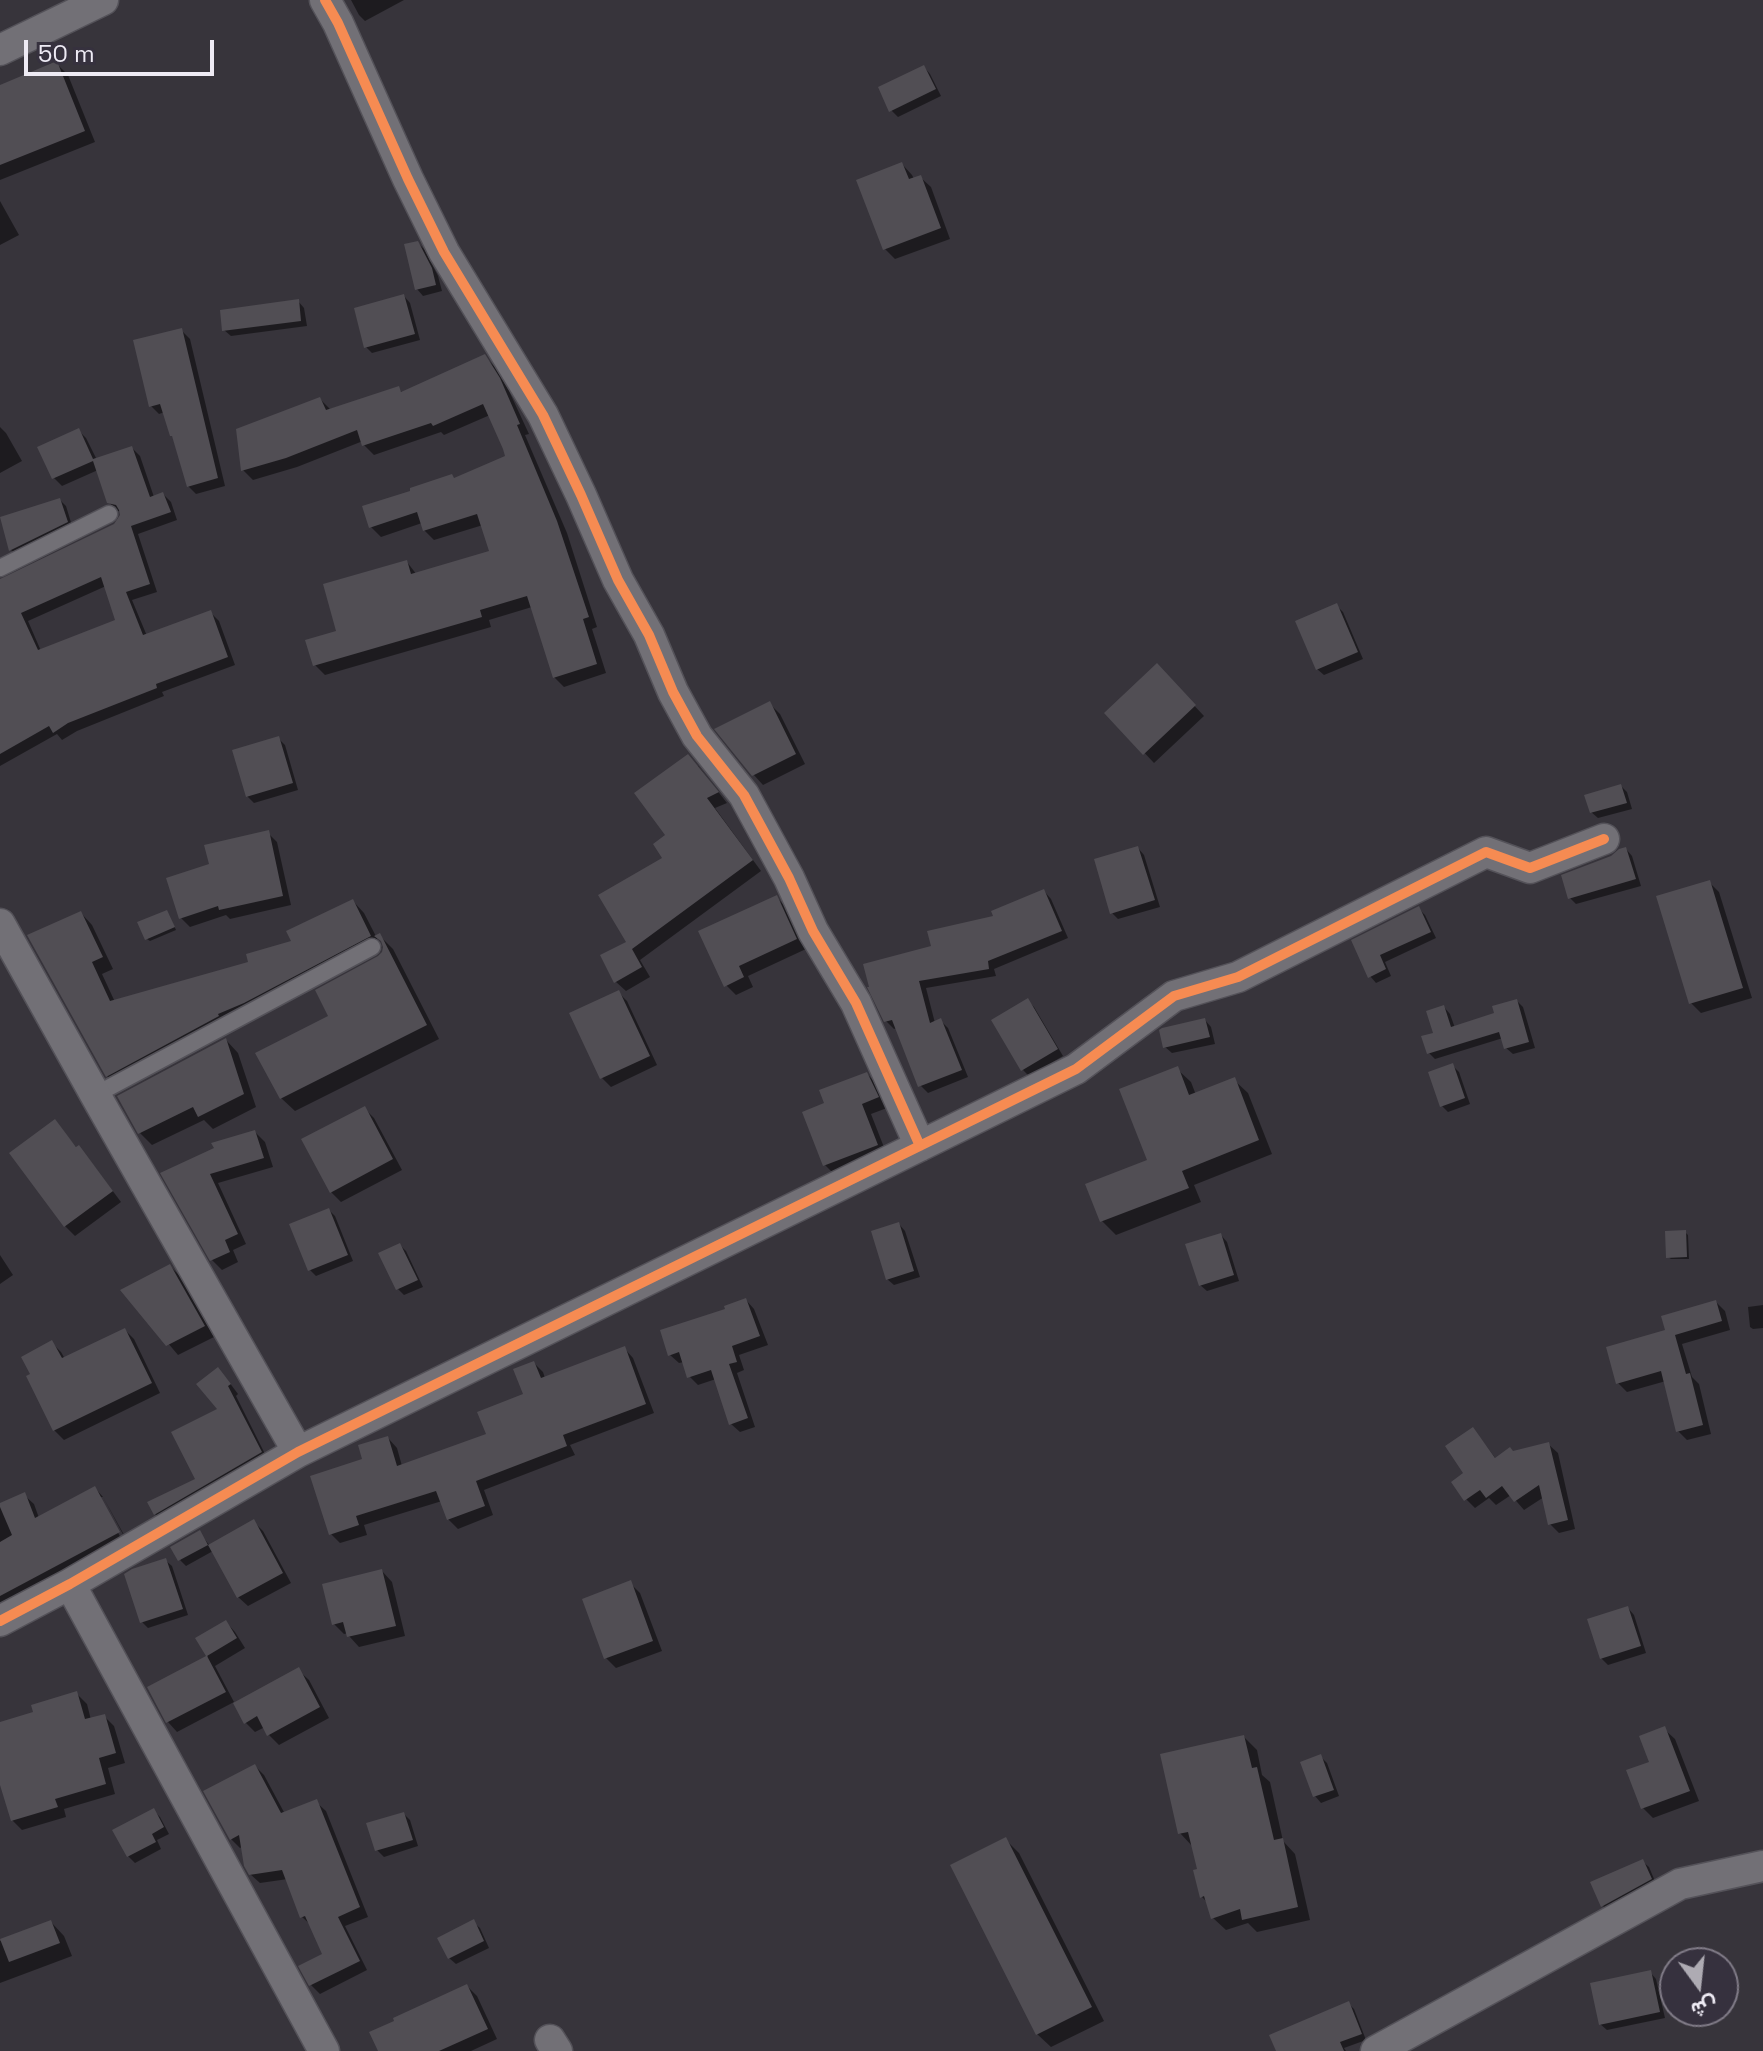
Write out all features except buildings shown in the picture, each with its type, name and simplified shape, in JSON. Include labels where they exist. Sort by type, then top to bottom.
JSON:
[{"type":"street","points":[[0,50],[103,0]]},
{"type":"street","points":[[325,0],[444,252],[543,415],[618,580],[649,635],[673,692],[697,736],[744,795],[789,878],[813,931],[856,1003],[920,1146]]},
{"type":"street","points":[[0,1621],[298,1452],[1076,1069],[1174,996],[1238,977],[1486,852],[1530,868],[1604,839]]},
{"type":"street","points":[[0,924],[298,1452]]},
{"type":"street","points":[[70,1584],[324,2051]]},
{"type":"street","points":[[1376,2051],[1680,1884],[1763,1866]]},
{"type":"lane","points":[[0,568],[109,514]]},
{"type":"lane","points":[[95,1095],[372,947]]},
{"type":"cycle path","points":[[325,0],[444,252],[543,415],[618,580],[649,635],[673,692],[697,736],[744,795],[789,878],[813,931],[856,1003],[920,1146]]},
{"type":"cycle path","points":[[0,1621],[298,1452],[1076,1069],[1174,996],[1238,977],[1486,852],[1530,868],[1604,839]]}]
